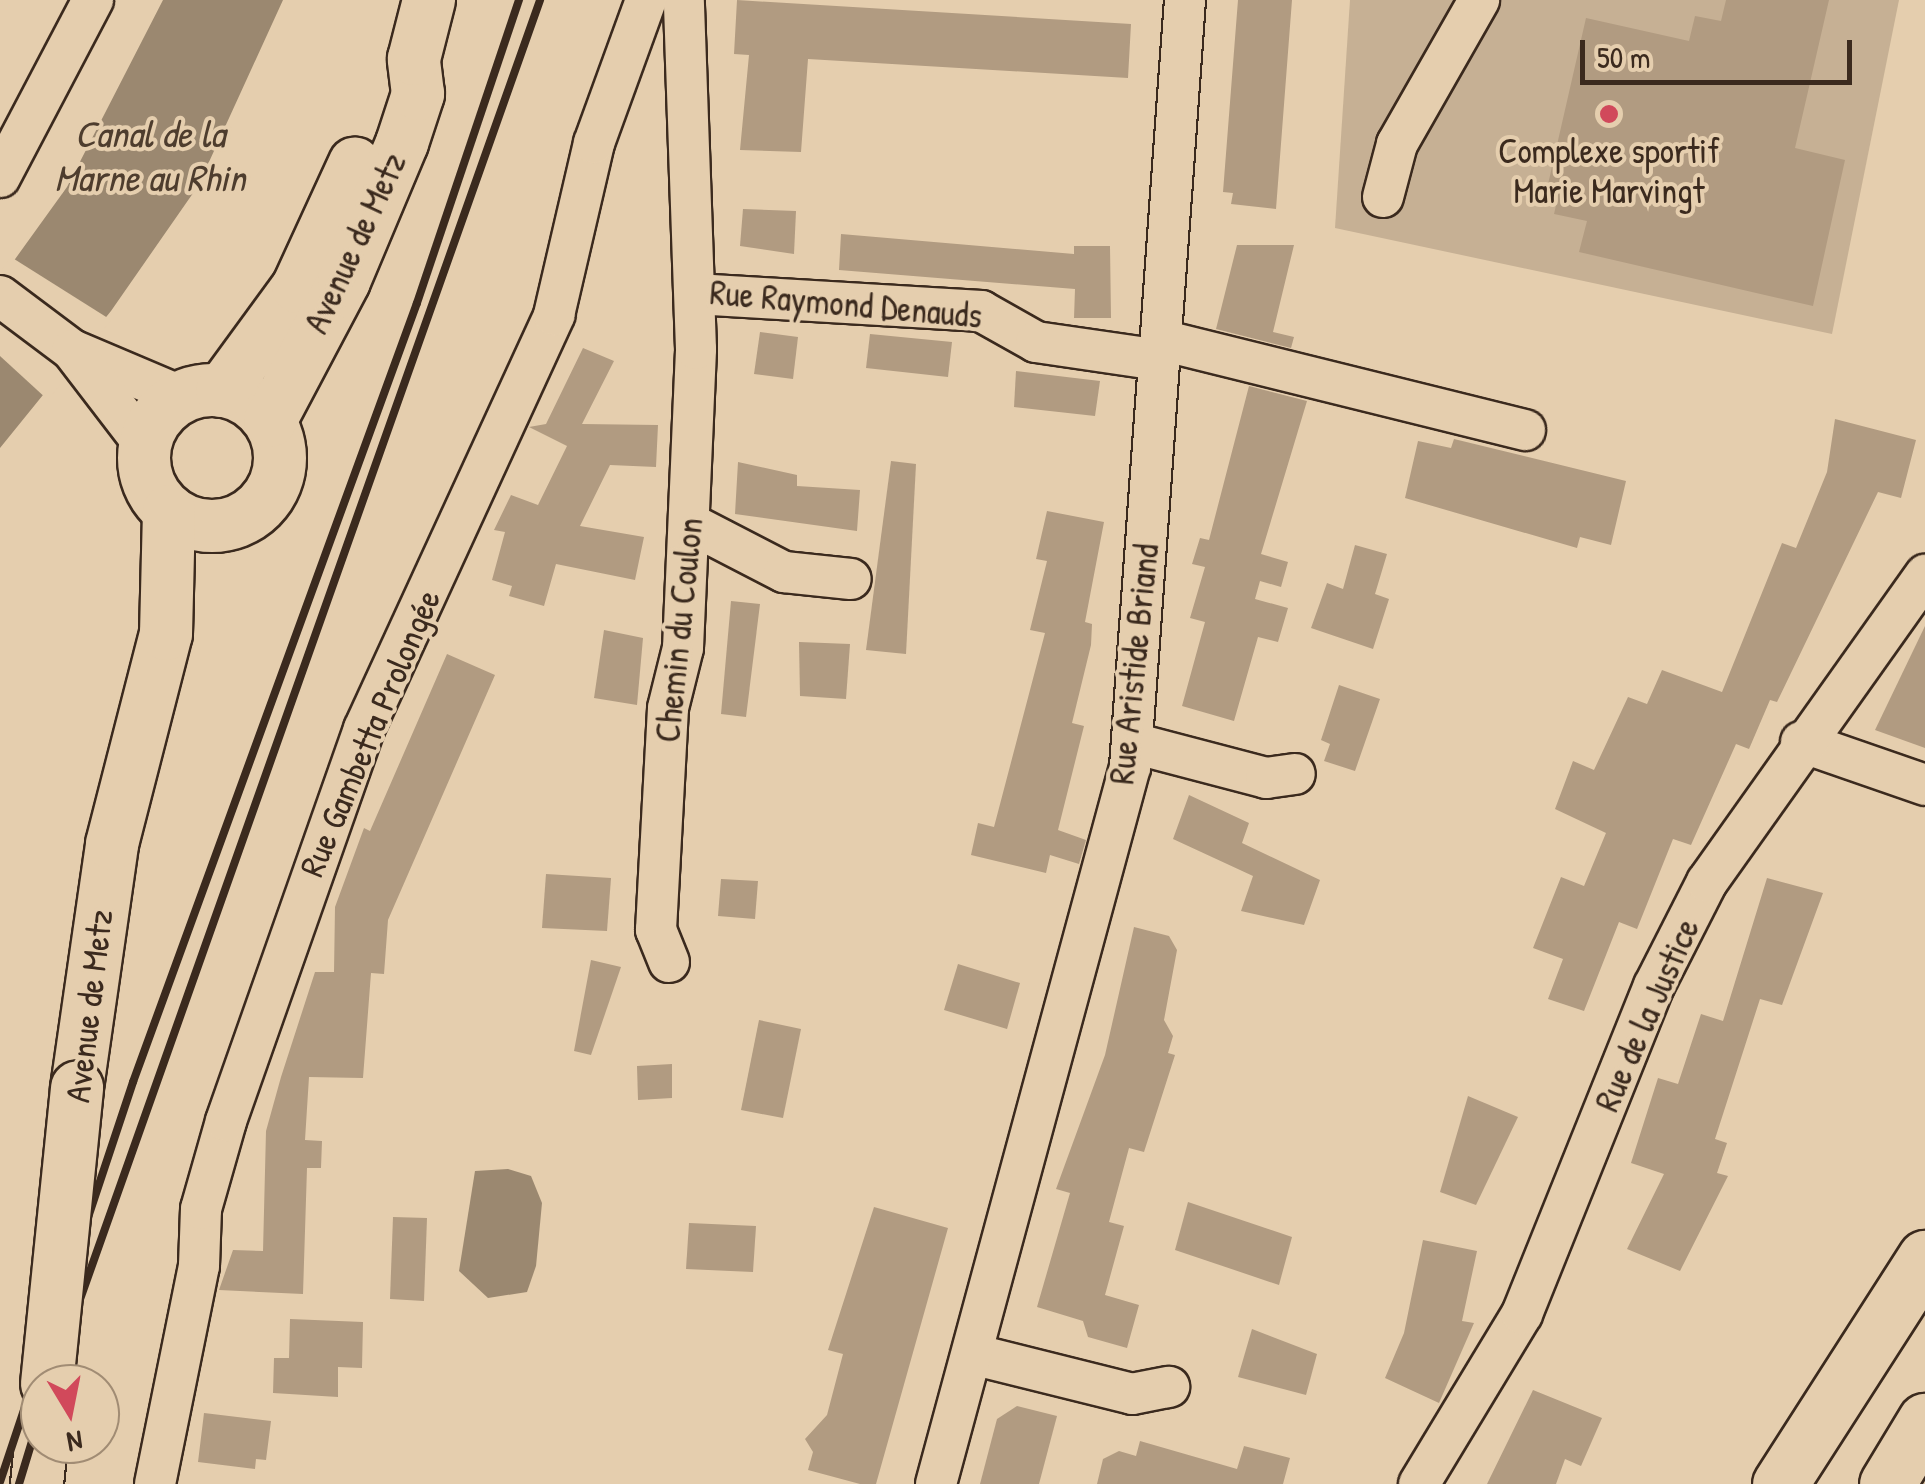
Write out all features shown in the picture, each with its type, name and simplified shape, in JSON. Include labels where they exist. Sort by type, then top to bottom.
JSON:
[{"type":"highway","points":[[1780,1484],[1925,1258]]},
{"type":"highway","points":[[1887,1484],[1925,1421]]},
{"type":"main road","name":"Avenue de Metz","points":[[270,422],[344,282],[402,143],[418,94],[414,59],[429,0]]},
{"type":"main road","name":"Avenue de Metz","points":[[202,394],[298,287],[386,86],[414,59]]},
{"type":"main road","points":[[202,394],[270,422],[280,468],[272,491],[236,522],[189,523],[169,511],[153,492],[145,445],[152,425],[202,394]]},
{"type":"main road","name":"Avenue de Metz","points":[[49,1364],[77,1088],[112,844],[166,634],[169,511]]},
{"type":"main road","name":"Avenue de Metz","points":[[166,634],[236,522]]},
{"type":"street","points":[[0,177],[92,0]]},
{"type":"street","name":"Rue Gambetta Prolongée","points":[[155,1484],[199,1266],[201,1210],[226,1121],[364,729],[554,315],[594,143],[646,0]]},
{"type":"street","name":"Rue Raymond Denauds","points":[[684,0],[695,294],[981,312],[1036,342],[1160,350],[1525,430]]},
{"type":"street","name":"Rue Aristide Briand","points":[[936,1484],[1133,743],[1186,0]]},
{"type":"street","points":[[1383,197],[1397,144],[1479,0]]},
{"type":"street","name":"Chemin du Coulon","points":[[670,962],[656,930],[668,708],[683,648],[692,524],[695,294]]},
{"type":"street","points":[[0,296],[72,350],[145,445]]},
{"type":"street","points":[[72,350],[202,394]]},
{"type":"street","points":[[692,524],[784,572],[851,579]]},
{"type":"street","name":"Rue de la Justice","points":[[1419,1484],[1522,1314],[1678,936],[1801,742],[1925,574]]},
{"type":"street","points":[[1801,742],[1925,785]]},
{"type":"street","points":[[1133,743],[1266,778],[1295,774]]},
{"type":"street","points":[[972,1354],[1132,1394],[1169,1387]]},
{"type":"shaded area","name":"Complexe sportif Marie Marvingt","points":[[1350,0],[1899,0],[1832,334],[1335,228]]},
{"type":"water","name":"Canal de la Marne au Rhin","points":[[163,0],[283,0],[198,186],[111,311],[0,448],[0,280],[67,187]]},
{"type":"water","points":[[508,1169],[531,1176],[542,1203],[536,1266],[527,1292],[488,1298],[459,1271],[475,1171]]},
{"type":"pier","points":[[11,257],[111,320],[48,400],[0,356],[0,272]]},
{"type":"building","points":[[737,0],[1131,24],[1128,78],[808,59],[801,152],[740,150],[749,55],[734,54]]},
{"type":"building","points":[[1238,0],[1292,0],[1276,209],[1231,204],[1233,193],[1223,192]]},
{"type":"building","points":[[1726,0],[1829,0],[1795,148],[1845,160],[1813,306],[1579,252],[1587,221],[1554,214],[1558,197],[1546,193],[1586,18],[1689,41],[1695,16],[1721,21]]},
{"type":"building","points":[[743,209],[796,211],[794,254],[740,246]]},
{"type":"building","points":[[841,234],[1074,254],[1074,246],[1110,246],[1111,318],[1074,318],[1075,289],[839,270]]},
{"type":"building","points":[[1237,245],[1294,245],[1273,332],[1294,337],[1291,348],[1216,329]]},
{"type":"building","points":[[760,332],[798,337],[793,379],[754,374]]},
{"type":"building","points":[[870,334],[952,342],[948,377],[866,368]]},
{"type":"building","points":[[583,348],[614,361],[582,424],[658,425],[656,467],[610,465],[580,526],[644,537],[635,580],[556,564],[544,606],[509,596],[512,586],[492,580],[505,532],[494,530],[511,495],[538,505],[567,446],[529,427],[546,424]]},
{"type":"building","points":[[1016,371],[1100,381],[1095,416],[1014,407]]},
{"type":"building","points":[[1249,386],[1307,401],[1261,554],[1288,562],[1281,587],[1260,581],[1255,599],[1288,608],[1278,642],[1258,637],[1234,721],[1182,706],[1205,622],[1190,618],[1205,567],[1192,564],[1200,538],[1209,540]]},
{"type":"building","points":[[1835,419],[1916,440],[1901,498],[1878,492],[1777,702],[1770,700],[1749,749],[1736,744],[1691,845],[1673,839],[1637,929],[1619,922],[1584,1011],[1548,999],[1563,959],[1533,948],[1561,877],[1584,886],[1606,833],[1555,809],[1573,761],[1594,770],[1628,697],[1647,704],[1662,670],[1722,692],[1782,543],[1796,548],[1827,472]]},
{"type":"building","points":[[1454,439],[1626,481],[1611,545],[1580,537],[1577,548],[1405,498],[1418,441],[1451,448]]},
{"type":"building","points":[[891,461],[916,464],[906,654],[866,650]]},
{"type":"building","points":[[738,462],[797,475],[797,486],[860,490],[857,531],[735,514]]},
{"type":"building","points":[[1047,511],[1104,522],[1085,622],[1092,624],[1091,645],[1072,723],[1084,726],[1058,830],[1086,840],[1079,864],[1050,855],[1046,873],[971,855],[978,823],[994,827],[1045,633],[1030,630],[1047,561],[1036,559]]},
{"type":"building","points":[[1355,545],[1387,554],[1375,594],[1389,599],[1373,649],[1311,628],[1327,583],[1343,589]]},
{"type":"building","points":[[731,601],[760,604],[746,717],[721,714]]},
{"type":"building","points":[[1925,626],[1925,748],[1875,730]]},
{"type":"building","points":[[604,630],[643,638],[637,705],[594,698]]},
{"type":"building","points":[[799,642],[850,644],[846,699],[800,696]]},
{"type":"building","points":[[447,654],[495,675],[388,920],[384,974],[371,973],[363,1078],[309,1077],[305,1140],[322,1141],[321,1168],[307,1168],[303,1294],[219,1290],[233,1250],[263,1251],[266,1131],[281,1077],[315,972],[334,972],[335,907],[364,828],[370,831]]},
{"type":"building","points":[[1339,685],[1380,699],[1355,771],[1324,761],[1330,744],[1321,740]]},
{"type":"building","points":[[1189,795],[1249,823],[1242,843],[1320,880],[1304,925],[1241,911],[1253,876],[1173,839]]},
{"type":"building","points":[[546,874],[611,878],[607,931],[542,928]]},
{"type":"building","points":[[1767,878],[1823,893],[1782,1005],[1760,999],[1715,1139],[1727,1143],[1717,1173],[1728,1176],[1680,1271],[1627,1249],[1664,1174],[1631,1163],[1658,1078],[1678,1084],[1701,1014],[1723,1021]]},
{"type":"building","points":[[721,879],[758,881],[755,919],[718,916]]},
{"type":"building","points":[[1134,927],[1169,936],[1177,950],[1164,1020],[1173,1036],[1168,1053],[1175,1055],[1144,1152],[1129,1148],[1109,1222],[1124,1226],[1105,1295],[1139,1305],[1127,1348],[1088,1337],[1083,1321],[1037,1307],[1070,1193],[1056,1189],[1105,1055]]},
{"type":"building","points":[[591,960],[621,967],[591,1055],[574,1051]]},
{"type":"building","points":[[958,964],[1020,983],[1007,1029],[944,1010]]},
{"type":"building","points":[[759,1020],[801,1029],[783,1118],[741,1110]]},
{"type":"building","points":[[672,1064],[672,1098],[638,1100],[637,1066]]},
{"type":"building","points":[[1468,1096],[1518,1117],[1476,1205],[1440,1192]]},
{"type":"building","points":[[1188,1202],[1292,1237],[1279,1285],[1175,1250]]},
{"type":"building","points":[[874,1207],[948,1228],[876,1484],[860,1484],[808,1470],[813,1452],[805,1439],[827,1415],[843,1354],[828,1350]]},
{"type":"building","points":[[393,1217],[427,1218],[424,1301],[390,1299]]},
{"type":"building","points":[[689,1223],[756,1226],[753,1272],[686,1269]]},
{"type":"building","points":[[1423,1240],[1477,1251],[1462,1321],[1474,1323],[1439,1403],[1385,1378],[1404,1333]]},
{"type":"building","points":[[290,1319],[363,1322],[362,1368],[338,1367],[338,1397],[273,1393],[274,1358],[289,1358]]},
{"type":"building","points":[[1252,1329],[1317,1354],[1306,1395],[1238,1377]]},
{"type":"building","points":[[1533,1390],[1602,1418],[1581,1466],[1565,1459],[1556,1484],[1487,1484]]},
{"type":"building","points":[[1017,1406],[1057,1416],[1039,1484],[980,1484],[997,1419]]},
{"type":"building","points":[[204,1413],[271,1421],[266,1460],[256,1459],[255,1469],[198,1462]]},
{"type":"building","points":[[1140,1441],[1237,1469],[1244,1446],[1290,1458],[1283,1484],[1097,1484],[1103,1459],[1119,1451],[1136,1456]]},
{"type":"railway","points":[[0,1482],[133,1082],[417,303],[519,0]]},
{"type":"railway","points":[[57,1364],[540,0]]},
{"type":"railway","points":[[19,1484],[25,1464]]},
{"type":"place","name":"Complexe sportif Marie Marvingt","points":[[1609,114]]}]
